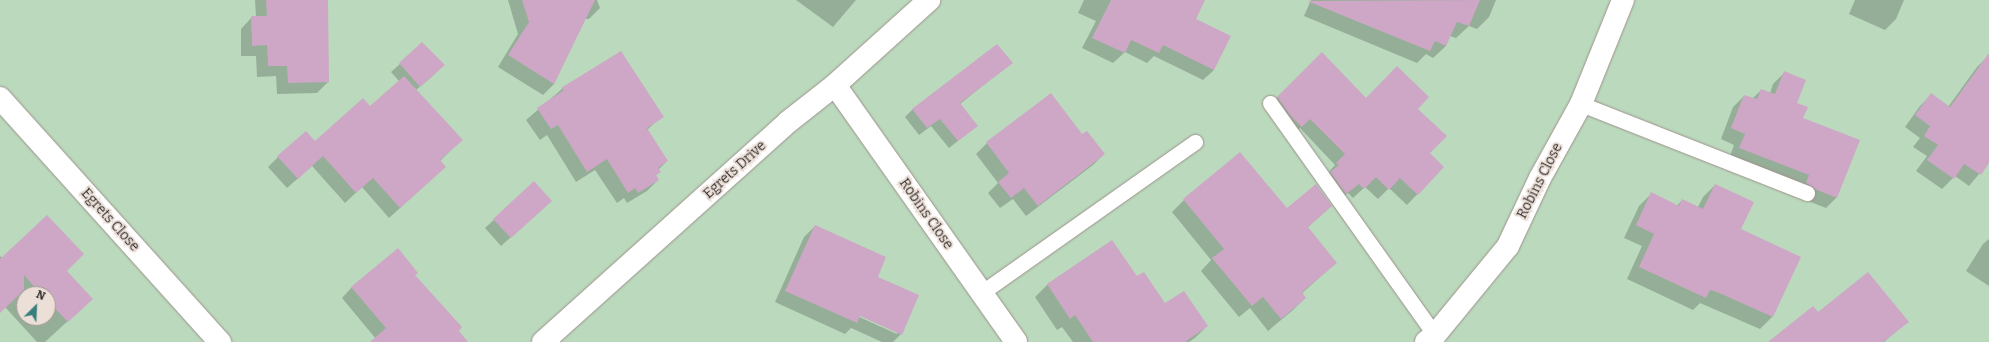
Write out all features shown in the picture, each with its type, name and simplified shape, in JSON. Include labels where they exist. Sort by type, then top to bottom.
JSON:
[{"type":"street","name":"Egrets Drive","points":[[543,342],[788,122],[835,85],[929,0]]},
{"type":"street","name":"Robins Close","points":[[1431,339],[1508,246],[1540,178],[1581,104],[1623,0]]},
{"type":"street","name":"Robins Close","points":[[835,85],[1016,342]]},
{"type":"street","name":"Egrets Close","points":[[0,98],[220,342]]},
{"type":"lane","points":[[1270,103],[1431,339]]},
{"type":"lane","points":[[1581,104],[1807,193]]},
{"type":"lane","points":[[982,293],[1195,142]]},
{"type":"green space","points":[[0,0],[1989,0],[1989,342],[0,342]]},
{"type":"building","points":[[266,0],[328,0],[329,82],[288,83],[287,66],[268,66],[267,45],[252,46],[251,16],[267,16]]},
{"type":"building","points":[[522,0],[595,0],[554,84],[508,55],[529,22]]},
{"type":"building","points":[[1111,0],[1205,0],[1196,19],[1231,36],[1214,70],[1163,45],[1159,53],[1131,40],[1125,53],[1092,38]]},
{"type":"building","points":[[1480,0],[1469,26],[1457,22],[1446,46],[1435,41],[1430,51],[1307,1]]},
{"type":"building","points":[[422,42],[445,65],[420,87],[399,63]]},
{"type":"building","points":[[997,44],[1013,63],[960,103],[978,126],[958,141],[940,119],[927,128],[912,109]]},
{"type":"building","points":[[621,51],[664,117],[647,128],[668,161],[658,168],[661,172],[656,175],[659,180],[638,193],[635,188],[628,193],[607,159],[587,172],[558,125],[551,129],[537,108],[564,90],[561,88]]},
{"type":"building","points":[[1322,52],[1366,98],[1397,66],[1429,97],[1418,109],[1447,136],[1430,153],[1444,167],[1418,195],[1400,178],[1389,190],[1376,177],[1364,189],[1359,184],[1346,194],[1330,172],[1339,165],[1336,163],[1345,154],[1310,119],[1302,127],[1290,115],[1277,97]]},
{"type":"building","points":[[1989,53],[1989,163],[1981,175],[1964,164],[1954,179],[1927,160],[1938,145],[1924,136],[1930,126],[1915,115],[1931,93],[1950,107]]},
{"type":"building","points":[[1784,71],[1806,80],[1797,103],[1808,107],[1803,118],[1860,140],[1837,198],[1815,189],[1806,183],[1809,175],[1739,148],[1745,134],[1731,128],[1744,95],[1757,99],[1761,89],[1775,94]]},
{"type":"building","points":[[404,76],[463,140],[440,160],[446,167],[400,208],[373,178],[356,193],[323,156],[298,179],[277,156],[306,131],[315,141],[363,98],[370,106]]},
{"type":"building","points":[[1051,93],[1082,134],[1087,131],[1105,154],[1038,206],[1024,188],[1011,198],[998,182],[1009,173],[986,142]]},
{"type":"building","points":[[1240,152],[1287,208],[1316,184],[1332,206],[1308,227],[1337,263],[1302,292],[1306,298],[1281,319],[1263,297],[1252,306],[1212,258],[1224,249],[1183,199]]},
{"type":"building","points":[[534,181],[552,201],[511,238],[493,219]]},
{"type":"building","points":[[1715,184],[1754,202],[1741,229],[1801,257],[1773,317],[1710,290],[1706,298],[1639,267],[1654,234],[1636,225],[1651,192],[1679,206],[1682,199],[1703,209]]},
{"type":"building","points":[[47,215],[84,254],[67,271],[93,299],[68,322],[56,309],[56,286],[34,286],[24,275],[24,286],[16,286],[16,298],[0,313],[0,259]]},
{"type":"building","points":[[815,225],[886,257],[878,277],[919,295],[902,335],[860,316],[857,323],[785,291]]},
{"type":"building","points":[[1112,240],[1137,276],[1144,272],[1165,303],[1184,291],[1208,326],[1185,342],[1093,342],[1075,315],[1070,319],[1047,284]]},
{"type":"building","points":[[398,248],[418,273],[415,275],[462,327],[459,331],[468,342],[370,342],[386,328],[351,287]]},
{"type":"building","points":[[1868,272],[1909,322],[1883,342],[1768,342],[1813,306],[1818,312]]}]
